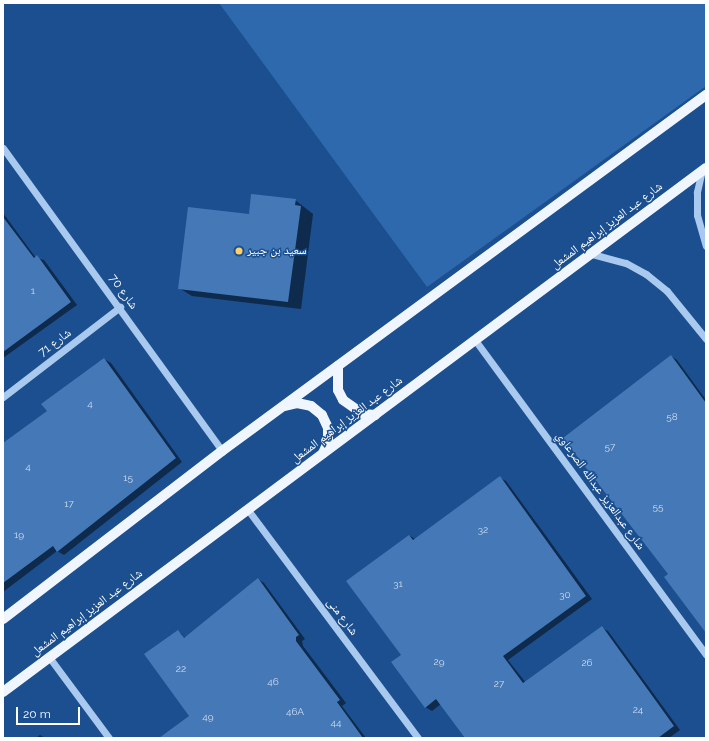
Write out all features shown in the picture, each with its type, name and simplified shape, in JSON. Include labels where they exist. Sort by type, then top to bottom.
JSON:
[{"type":"main road","points":[[3,619],[222,451],[701,101],[706,95]]},
{"type":"main road","name":"شارع عبد العزيز إبراهيم المشعل","points":[[3,692],[49,656],[248,510],[704,169]]},
{"type":"main road","points":[[338,366],[338,390],[343,400],[352,409],[374,415]]},
{"type":"main road","points":[[284,406],[297,403],[311,406],[322,415],[328,428],[328,442],[322,454]]},
{"type":"street","name":"شارع 70","points":[[3,148],[120,307],[222,451]]},
{"type":"street","points":[[704,169],[697,192],[697,215],[706,246]]},
{"type":"street","points":[[592,254],[626,263],[646,274],[667,291],[706,339]]},
{"type":"street","name":"شارع 71","points":[[3,396],[120,307]]},
{"type":"street","name":"شارع عبدالعزيز عبدالله الصرعاوي","points":[[476,340],[706,654]]},
{"type":"street","name":"شارع منى","points":[[248,510],[418,738]]},
{"type":"street","points":[[49,656],[109,738]]},
{"type":"shaded area","points":[[219,3],[706,3],[706,86],[427,287]]},
{"type":"building","name":"سعيد بن جبير","points":[[251,194],[296,199],[295,205],[301,206],[288,302],[178,289],[188,207],[249,214]]},
{"type":"building","points":[[3,217],[34,258],[37,255],[71,302],[3,352]]},
{"type":"building","points":[[671,355],[706,403],[706,633],[664,577],[668,574],[563,438]]},
{"type":"building","points":[[104,358],[176,458],[57,552],[53,546],[3,583],[3,443],[47,411],[41,404]]},
{"type":"building","points":[[500,476],[586,596],[503,656],[523,683],[602,626],[674,726],[658,738],[465,738],[436,699],[425,708],[391,662],[401,655],[346,581],[409,535],[413,540]]},
{"type":"building","points":[[258,578],[299,635],[296,637],[296,641],[340,700],[337,702],[363,738],[159,738],[189,716],[144,654],[178,630],[184,638]]},
{"type":"place","name":"سعيد بن جبير","points":[[239,251]]}]
